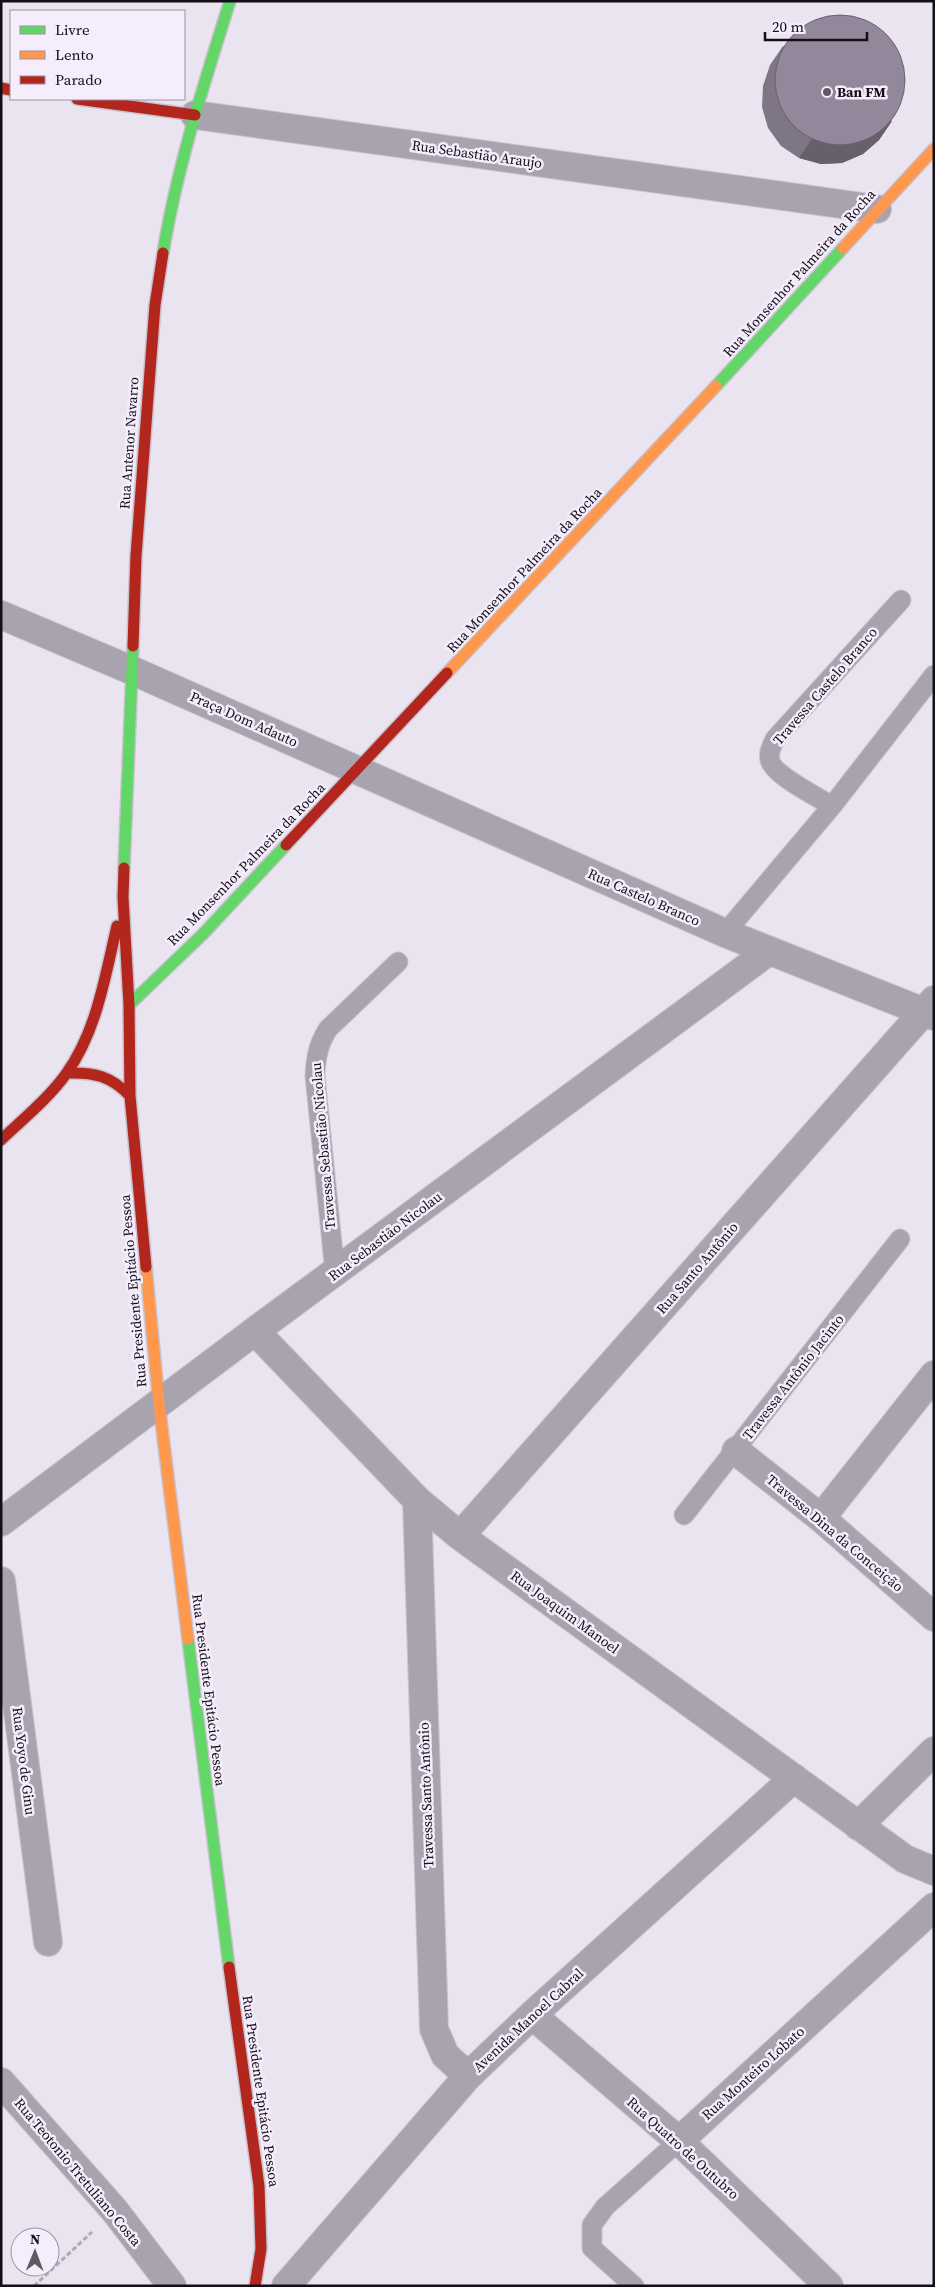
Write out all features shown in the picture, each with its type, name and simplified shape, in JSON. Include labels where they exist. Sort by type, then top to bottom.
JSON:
[{"type":"main road","name":"Rua Antenor Navarro","points":[[123,897],[136,556],[155,305],[169,217],[195,115],[230,1]]},
{"type":"main road","name":"Rua Sebastião Araujo","points":[[84,100],[195,115]]},
{"type":"main road","name":"Rua Monsenhor Palmeira da Rocha","points":[[129,1005],[203,934],[689,416],[934,149]]},
{"type":"main road","name":"Rua Presidente Epitácio Pessoa","points":[[123,897],[129,1005],[130,1096],[159,1404],[237,2032],[259,2186],[262,2249],[255,2286]]},
{"type":"main road","points":[[1,1140],[67,1074],[97,1008],[123,897]]},
{"type":"main road","points":[[67,1074],[87,1073],[103,1075],[118,1083],[130,1096]]},
{"type":"street","name":"Rua Sebastião Araujo","points":[[195,115],[877,209]]},
{"type":"street","name":"Praça Dom Adauto","points":[[1,615],[357,769]]},
{"type":"street","name":"Rua Castelo Branco","points":[[357,769],[725,933],[769,951],[930,1009]]},
{"type":"street","name":"Rua Sebastião Nicolau","points":[[1,1522],[255,1331],[769,951]]},
{"type":"street","name":"Rua Santo Antônio","points":[[460,1536],[930,1009]]},
{"type":"street","name":"Rua Joaquim Manoel","points":[[255,1331],[417,1500],[460,1536],[904,1859],[934,1871]]},
{"type":"street","points":[[821,1518],[934,1375]]},
{"type":"street","name":"Travessa Dina da Conceição","points":[[736,1451],[821,1518],[934,1616]]},
{"type":"street","name":"Travessa Santo Antônio","points":[[417,1500],[434,2029],[444,2054],[468,2076]]},
{"type":"street","name":"Rua Yoyo de Ginu","points":[[1,1581],[48,1942]]},
{"type":"street","points":[[858,1826],[934,1751]]},
{"type":"street","name":"Avenida Manoel Cabral","points":[[286,2286],[468,2076],[532,2015],[794,1778]]},
{"type":"street","name":"Rua Joaquim Manoel","points":[[904,1859],[934,1897]]},
{"type":"street","name":"Rua Monteiro Lobato","points":[[679,2141],[934,1907]]},
{"type":"street","name":"Rua Quatro de Outubro","points":[[532,2015],[679,2141],[829,2286]]},
{"type":"street","name":"Rua Teotonio Tretuliano Costa","points":[[1,2082],[115,2211],[172,2286]]},
{"type":"lane","name":"Travessa Castelo Branco","points":[[832,806],[777,771],[770,762],[769,752],[776,738],[900,600]]},
{"type":"lane","points":[[725,933],[832,806],[934,675]]},
{"type":"lane","name":"Travessa Sebastião Nicolau","points":[[335,1273],[315,1076],[316,1056],[319,1042],[328,1029],[398,962]]},
{"type":"lane","name":"Travessa Antônio Jacinto","points":[[684,1515],[736,1451],[900,1239]]},
{"type":"lane","name":"Rua Monteiro Lobato","points":[[634,2286],[592,2248],[592,2224],[605,2207],[679,2141]]},
{"type":"path","points":[[34,2286],[115,2211]]},
{"type":"building","name":"Ban FM","points":[[840,15],[853,16],[865,20],[886,34],[900,55],[904,67],[904,93],[900,105],[886,126],[865,140],[853,144],[840,145],[827,144],[815,140],[794,126],[780,105],[776,93],[775,80],[776,67],[780,55],[794,34],[815,20],[827,16]]},
{"type":"traffic: fast","points":[[163,253],[183,157],[230,1]]},
{"type":"traffic: fast","points":[[716,386],[843,248]]},
{"type":"traffic: fast","points":[[124,868],[133,646]]},
{"type":"traffic: fast","points":[[129,1005],[203,934],[286,845]]},
{"type":"traffic: fast","points":[[188,1639],[229,1967]]},
{"type":"traffic: slow","points":[[843,248],[934,149]]},
{"type":"traffic: slow","points":[[447,673],[716,386]]},
{"type":"traffic: slow","points":[[146,1267],[159,1404],[188,1639]]},
{"type":"traffic: jam","points":[[1,88],[10,90]]},
{"type":"traffic: jam","points":[[84,100],[195,115]]},
{"type":"traffic: jam","points":[[133,646],[136,556],[155,305],[163,253]]},
{"type":"traffic: jam","points":[[286,845],[447,673]]},
{"type":"traffic: jam","points":[[124,868],[123,897],[129,1005],[130,1096],[146,1267]]},
{"type":"traffic: jam","points":[[1,1140],[51,1092],[77,1057],[99,1003],[117,926]]},
{"type":"traffic: jam","points":[[67,1073],[86,1073],[102,1077],[116,1084],[130,1096]]},
{"type":"traffic: jam","points":[[229,1967],[259,2186],[261,2249],[255,2286]]},
{"type":"place","name":"Ban FM","points":[[827,92]]}]
